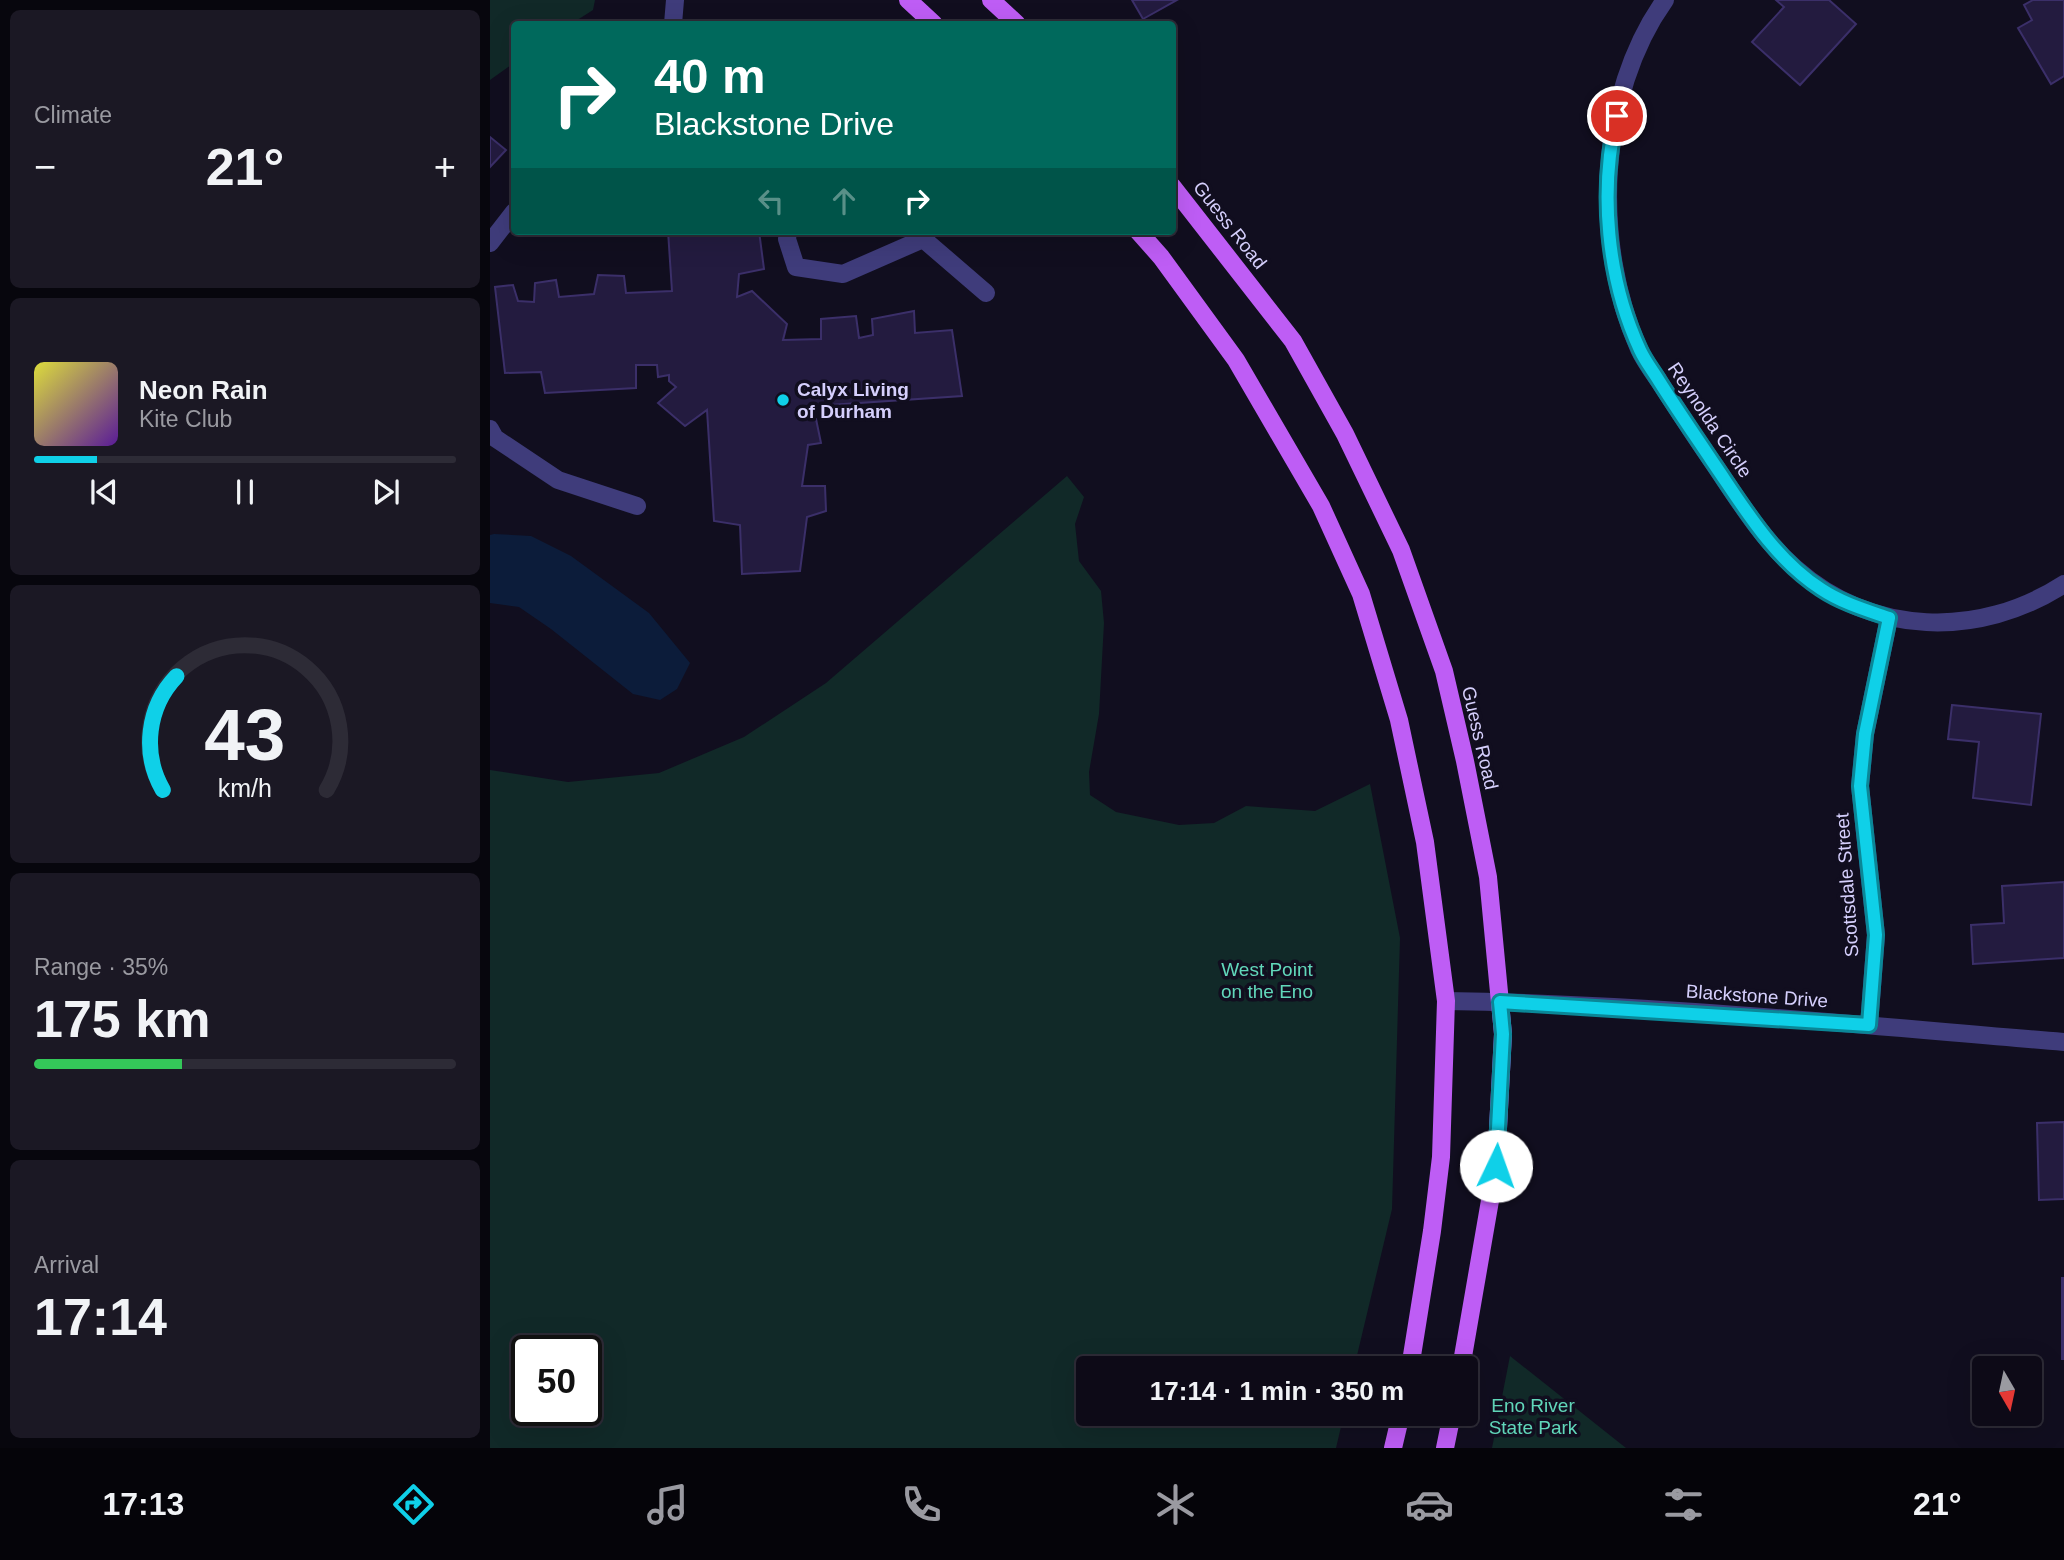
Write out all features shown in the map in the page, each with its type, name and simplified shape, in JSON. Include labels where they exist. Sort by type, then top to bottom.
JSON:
[{"type":"main road","points":[[908,0],[931,21]]},
{"type":"main road","points":[[992,0],[1014,21]]},
{"type":"main road","name":"Guess Road","points":[[1176,191],[1293,341],[1345,435],[1401,550],[1444,671],[1488,877],[1503,1034],[1496,1166],[1463,1356]]},
{"type":"main road","points":[[1142,235],[1161,257],[1236,359],[1321,506],[1361,594],[1399,720],[1425,842],[1446,1001],[1441,1157],[1412,1356]]},
{"type":"main road","points":[[1393,1448],[1398,1426]]},
{"type":"main road","points":[[1445,1448],[1450,1426]]},
{"type":"street","points":[[673,21],[676,0]]},
{"type":"street","name":"Reynolda Circle","points":[[1665,0],[1639,50],[1622,92],[1611,139],[1609,230],[1617,280],[1640,351],[1678,412],[1768,540],[1820,589],[1853,606],[1889,618],[1933,623],[1973,621],[2043,598],[2064,584]]},
{"type":"street","points":[[490,243],[511,216]]},
{"type":"street","points":[[788,235],[796,267],[843,274],[919,235],[986,293]]},
{"type":"street","points":[[490,429],[495,438],[558,480],[637,506]]},
{"type":"street","name":"Scottsdale Street","points":[[1869,1025],[1876,935],[1860,786],[1865,734],[1889,618]]},
{"type":"street","name":"Blackstone Drive","points":[[1446,1001],[1869,1025],[2064,1042]]},
{"type":"green space","points":[[490,0],[595,0],[593,10],[576,21],[511,21],[511,65],[490,80]]},
{"type":"green space","name":"West Point on the Eno","points":[[1067,476],[1084,497],[1075,524],[1079,561],[1101,591],[1104,623],[1099,714],[1089,772],[1090,795],[1116,812],[1179,825],[1214,823],[1246,806],[1315,811],[1370,784],[1400,938],[1392,1209],[1357,1356],[1076,1356],[1076,1426],[1341,1426],[1336,1448],[490,1448],[490,770],[568,782],[659,773],[744,737],[826,683]]},
{"type":"green space","name":"Eno River State Park","points":[[1510,1356],[1626,1448],[1492,1448]]},
{"type":"water","points":[[490,535],[531,536],[571,556],[649,613],[690,663],[677,689],[660,700],[633,694],[519,607],[490,603]]},
{"type":"building","points":[[1132,0],[1177,0],[1143,19]]},
{"type":"building","points":[[1776,0],[1829,0],[1856,24],[1800,85],[1752,42],[1784,7]]},
{"type":"building","points":[[2033,0],[2064,0],[2064,76],[2051,84],[2018,28],[2032,20],[2024,5]]},
{"type":"building","points":[[490,137],[506,150],[490,167]]},
{"type":"building","name":"Calyx Living of Durham","points":[[668,235],[760,235],[764,269],[739,274],[737,297],[752,291],[787,324],[783,340],[821,339],[821,319],[856,316],[859,338],[873,335],[872,319],[914,311],[915,333],[952,330],[962,396],[800,407],[797,417],[816,419],[821,443],[808,445],[802,486],[825,486],[826,511],[807,517],[800,571],[742,574],[740,525],[714,521],[707,410],[685,426],[658,403],[676,387],[669,381],[669,375],[658,377],[657,365],[636,365],[636,388],[545,393],[541,372],[505,373],[495,287],[513,285],[518,301],[534,302],[535,283],[556,280],[559,297],[594,294],[598,275],[624,276],[626,293],[672,291]]},
{"type":"building","points":[[1952,705],[2041,714],[2031,805],[1973,798],[1979,742],[1948,739]]},
{"type":"building","points":[[2064,882],[2064,958],[1973,964],[1971,925],[2004,923],[2002,886]]},
{"type":"building","points":[[2064,1122],[2064,1199],[2039,1200],[2037,1123]]},
{"type":"building","points":[[2064,1278],[2064,1359],[2062,1359]]},
{"type":"place","name":"Calyx Living of Durham","points":[[783,400]]},
{"type":"route","points":[[1496,1166],[1503,1034],[1500,1002],[1869,1025],[1876,935],[1860,786],[1865,734],[1889,618],[1853,606],[1820,589],[1768,540],[1678,412],[1640,351],[1617,280],[1609,230],[1608,181],[1611,139],[1617,116]]}]
